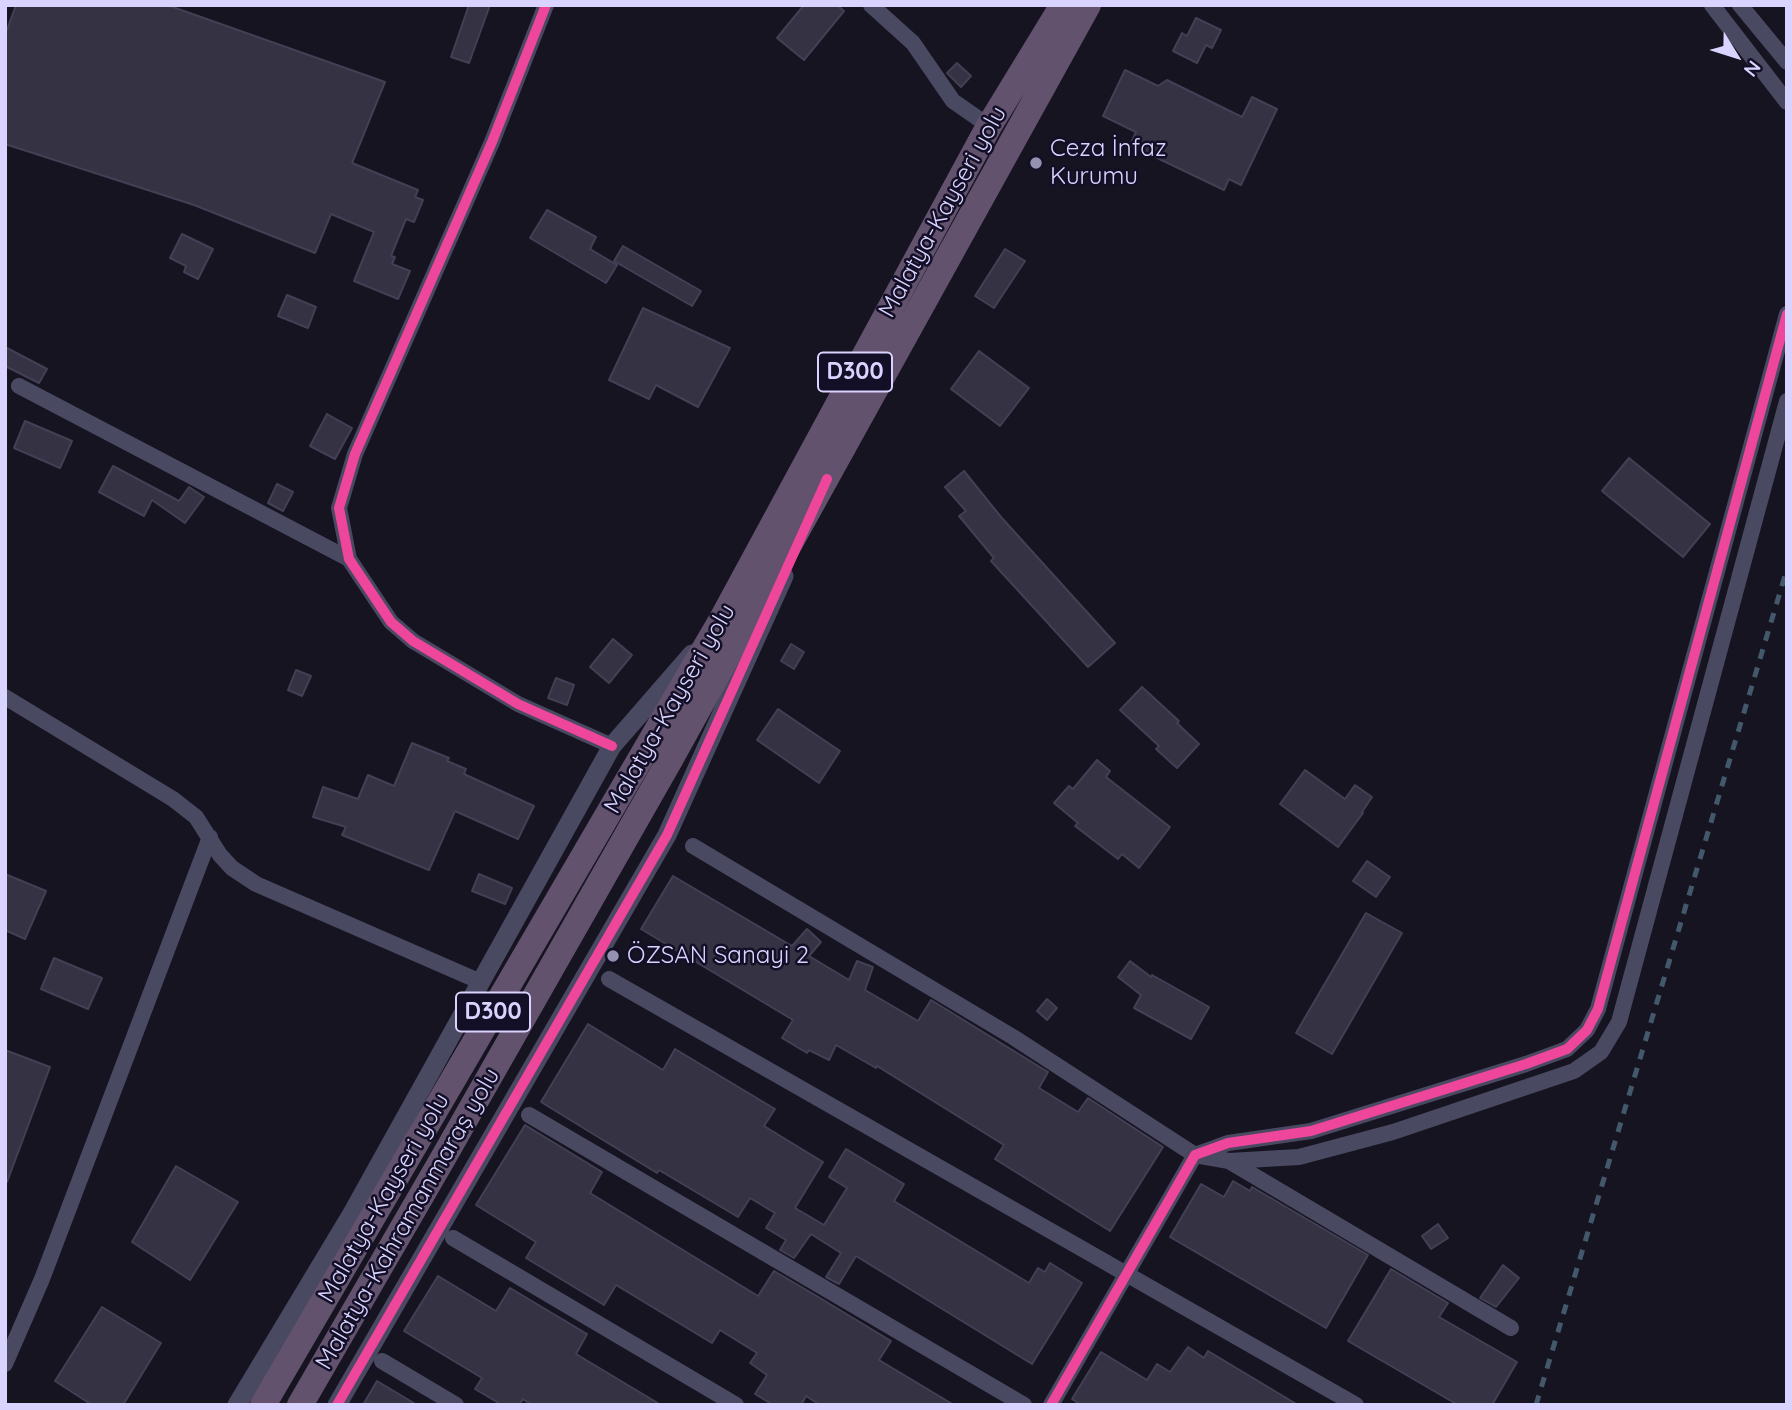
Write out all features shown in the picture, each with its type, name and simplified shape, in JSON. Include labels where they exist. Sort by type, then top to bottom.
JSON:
[{"type":"highway","points":[[989,126],[1049,5]]},
{"type":"highway","name":"Malatya-Kayseri yolu","points":[[263,1405],[722,619],[989,126],[1080,9]]},
{"type":"highway","name":"Malatya-Kahramanmaraş yolu","points":[[300,1405],[483,1090],[827,480],[1080,9]]},
{"type":"street","points":[[546,5],[486,155],[355,454],[339,508],[349,559],[391,622],[413,641],[518,705],[612,746]]},
{"type":"street","points":[[871,5],[913,43],[953,101],[989,126]]},
{"type":"street","points":[[1712,5],[1787,103]]},
{"type":"street","points":[[1740,5],[1787,62]]},
{"type":"street","points":[[1051,1405],[1195,1155],[1228,1143],[1311,1131],[1526,1064],[1567,1049],[1587,1030],[1598,1009],[1787,314]]},
{"type":"street","points":[[19,386],[349,559]]},
{"type":"street","points":[[693,846],[1013,1037],[1195,1155],[1229,1160],[1299,1157],[1393,1132],[1574,1071],[1601,1052],[1619,1022],[1787,401]]},
{"type":"street","points":[[337,1405],[667,835],[827,480]]},
{"type":"street","points":[[237,1405],[349,1217],[612,746],[722,619]]},
{"type":"street","points":[[5,697],[173,799],[196,817],[220,855],[232,868],[256,884],[481,982]]},
{"type":"street","points":[[5,1364],[57,1240],[210,837]]},
{"type":"street","points":[[609,979],[1356,1405]]},
{"type":"street","points":[[529,1115],[1024,1405]]},
{"type":"street","points":[[1229,1160],[1511,1328]]},
{"type":"street","points":[[453,1238],[736,1405]]},
{"type":"street","points":[[382,1360],[456,1405]]},
{"type":"building","points":[[16,5],[167,5],[385,82],[352,163],[418,190],[415,197],[423,200],[414,222],[406,219],[391,256],[395,257],[392,264],[410,271],[398,299],[354,281],[374,232],[331,214],[315,253],[194,205],[5,144],[5,35]]},
{"type":"building","points":[[469,5],[490,5],[469,63],[451,57]]},
{"type":"building","points":[[804,5],[837,5],[844,11],[804,60],[777,38]]},
{"type":"building","points":[[1196,18],[1221,30],[1212,48],[1206,45],[1197,63],[1173,51],[1182,33],[1187,36]]},
{"type":"building","points":[[957,63],[971,76],[961,87],[947,73]]},
{"type":"building","points":[[1125,70],[1158,86],[1167,80],[1242,117],[1252,97],[1277,109],[1241,185],[1229,179],[1224,190],[1130,145],[1136,132],[1103,116]]},
{"type":"building","points":[[547,210],[596,237],[590,249],[617,265],[606,283],[530,238]]},
{"type":"building","points":[[182,234],[213,249],[198,279],[184,272],[186,266],[170,258]]},
{"type":"building","points":[[623,246],[701,291],[692,306],[614,261]]},
{"type":"building","points":[[1005,249],[1025,261],[994,308],[975,296]]},
{"type":"building","points":[[287,295],[316,307],[308,328],[278,316]]},
{"type":"building","points":[[643,308],[730,348],[698,407],[656,385],[649,399],[609,380]]},
{"type":"building","points":[[5,347],[47,369],[39,383],[5,366]]},
{"type":"building","points":[[979,351],[1029,388],[1000,426],[951,389]]},
{"type":"building","points":[[327,414],[352,428],[335,459],[310,446]]},
{"type":"building","points":[[25,421],[72,441],[60,468],[14,448]]},
{"type":"building","points":[[1629,458],[1710,524],[1683,557],[1602,491]]},
{"type":"building","points":[[113,466],[179,501],[189,487],[204,497],[185,523],[152,500],[144,516],[99,492]]},
{"type":"building","points":[[964,471],[1001,517],[1115,643],[1088,667],[991,561],[994,558],[959,516],[966,511],[945,487]]},
{"type":"building","points":[[277,484],[293,492],[283,511],[268,503]]},
{"type":"building","points":[[613,639],[632,655],[609,683],[590,667]]},
{"type":"building","points":[[791,644],[804,652],[794,669],[781,661]]},
{"type":"building","points":[[296,670],[311,676],[302,696],[288,690]]},
{"type":"building","points":[[556,678],[574,685],[567,705],[548,698]]},
{"type":"building","points":[[1142,687],[1179,721],[1177,723],[1199,744],[1177,768],[1156,749],[1159,746],[1120,710]]},
{"type":"building","points":[[778,709],[840,751],[819,783],[757,740]]},
{"type":"building","points":[[412,743],[449,758],[447,761],[466,769],[464,774],[534,806],[518,839],[455,811],[429,870],[342,835],[346,827],[313,817],[323,787],[358,799],[368,775],[394,786]]},
{"type":"building","points":[[1097,760],[1110,771],[1106,777],[1170,827],[1139,868],[1122,854],[1118,859],[1075,826],[1078,823],[1054,803],[1069,786],[1073,789]]},
{"type":"building","points":[[1305,770],[1345,799],[1355,785],[1372,797],[1338,847],[1280,804]]},
{"type":"building","points":[[1367,861],[1390,877],[1376,897],[1353,881]]},
{"type":"building","points":[[5,874],[46,891],[25,939],[5,930]]},
{"type":"building","points":[[479,874],[512,888],[505,904],[472,891]]},
{"type":"building","points":[[673,876],[792,946],[807,929],[821,942],[809,956],[849,980],[857,961],[873,967],[865,990],[918,1021],[931,1000],[1048,1072],[1039,1088],[1078,1112],[1088,1098],[1163,1147],[1110,1231],[995,1159],[1004,1145],[877,1066],[876,1068],[836,1045],[829,1060],[809,1050],[807,1053],[782,1038],[793,1020],[641,929]]},
{"type":"building","points":[[1366,913],[1402,933],[1332,1054],[1296,1033]]},
{"type":"building","points":[[54,958],[102,978],[88,1009],[41,989]]},
{"type":"building","points":[[1130,961],[1151,977],[1152,975],[1209,1007],[1191,1039],[1134,1008],[1141,995],[1118,977]]},
{"type":"building","points":[[1047,999],[1057,1008],[1047,1020],[1037,1011]]},
{"type":"building","points":[[588,1024],[663,1070],[675,1049],[775,1109],[764,1126],[823,1162],[795,1208],[824,1225],[847,1188],[829,1177],[846,1149],[904,1184],[894,1201],[1029,1283],[1038,1268],[1045,1272],[1050,1263],[1082,1283],[1032,1364],[856,1256],[839,1284],[826,1277],[841,1253],[811,1234],[794,1258],[780,1250],[786,1240],[766,1228],[775,1213],[750,1198],[738,1217],[659,1170],[657,1173],[541,1102]]},
{"type":"building","points":[[5,1050],[50,1067],[7,1182],[5,1182]]},
{"type":"building","points":[[525,1125],[602,1172],[590,1193],[758,1296],[774,1271],[891,1341],[879,1360],[954,1405],[820,1405],[806,1396],[801,1405],[773,1405],[755,1394],[767,1375],[750,1363],[757,1353],[720,1330],[712,1343],[616,1285],[604,1305],[526,1258],[536,1242],[476,1205]]},
{"type":"building","points":[[176,1166],[238,1202],[190,1280],[132,1242]]},
{"type":"building","points":[[1233,1181],[1250,1191],[1252,1187],[1368,1255],[1326,1328],[1170,1237],[1201,1184],[1224,1197]]},
{"type":"building","points":[[1438,1224],[1448,1238],[1431,1249],[1422,1236]]},
{"type":"building","points":[[1503,1265],[1519,1278],[1496,1307],[1480,1298]]},
{"type":"building","points":[[1391,1269],[1448,1303],[1439,1317],[1517,1362],[1492,1405],[1458,1405],[1348,1341]]},
{"type":"building","points":[[438,1276],[496,1311],[510,1288],[587,1334],[576,1354],[661,1405],[532,1405],[523,1399],[519,1405],[502,1405],[475,1389],[482,1378],[404,1331]]},
{"type":"building","points":[[102,1307],[161,1343],[123,1405],[92,1405],[55,1381]]},
{"type":"building","points":[[1188,1347],[1204,1358],[1208,1351],[1298,1405],[1081,1405],[1072,1399],[1101,1352],[1147,1380],[1157,1364],[1170,1372]]},
{"type":"building","points":[[377,1381],[417,1405],[363,1405]]},
{"type":"railway","points":[[1536,1405],[1787,569]]},
{"type":"cycle path","points":[[546,5],[492,142],[355,454],[339,508],[349,559],[391,622],[413,641],[518,704],[612,746]]},
{"type":"cycle path","points":[[1051,1405],[1195,1155],[1228,1143],[1311,1131],[1526,1064],[1567,1049],[1587,1030],[1598,1009],[1787,314]]},
{"type":"cycle path","points":[[337,1405],[667,835],[827,479]]},
{"type":"place","name":"Ceza İnfaz Kurumu","points":[[1036,163]]},
{"type":"place","name":"ÖZSAN Sanayi 2","points":[[613,956]]}]
